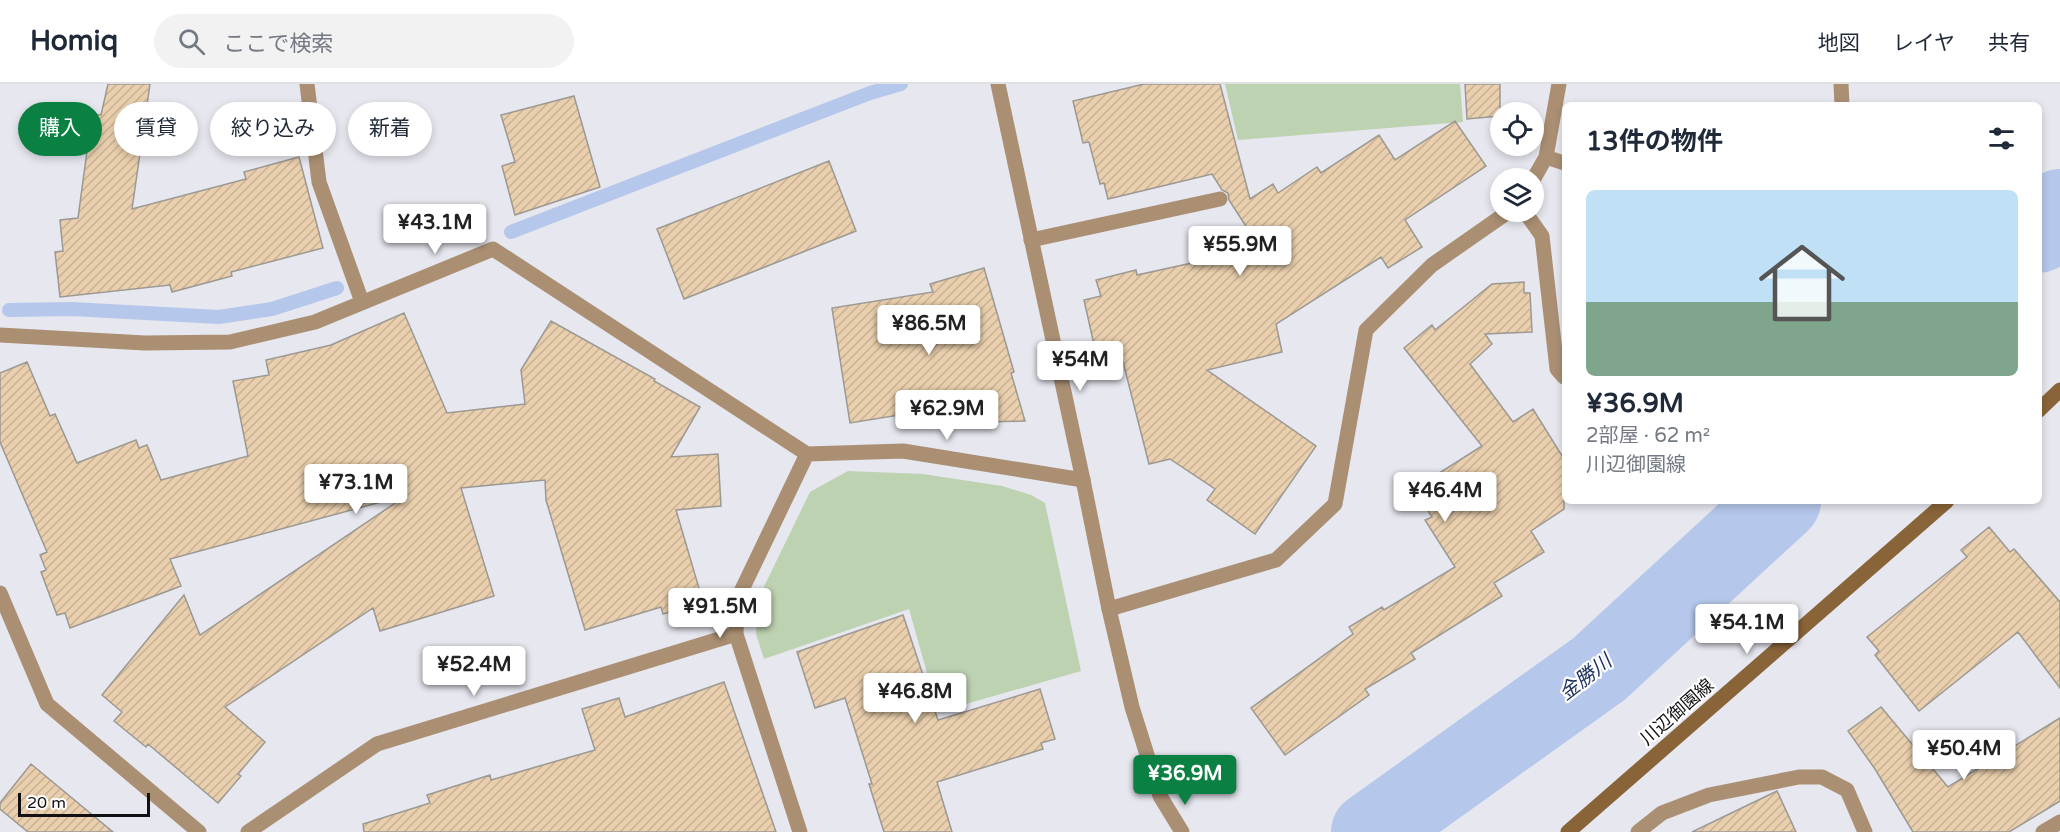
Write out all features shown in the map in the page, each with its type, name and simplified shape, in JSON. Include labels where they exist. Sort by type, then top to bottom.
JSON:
[{"type":"main road","points":[[2042,407],[2060,390]]},
{"type":"main road","name":"川辺御園線","points":[[1568,832],[1944,504]]},
{"type":"street","points":[[307,84],[319,182],[362,302]]},
{"type":"street","points":[[998,84],[1109,609],[1132,707],[1160,796],[1182,832]]},
{"type":"street","points":[[1540,168],[1546,157],[1559,84]]},
{"type":"street","points":[[1841,84],[1842,102]]},
{"type":"street","points":[[1546,157],[1562,162]]},
{"type":"street","points":[[1031,240],[1220,199]]},
{"type":"street","points":[[1109,609],[1276,560],[1335,504],[1366,330],[1432,265],[1494,222]]},
{"type":"street","points":[[1532,222],[1542,236],[1557,369],[1562,375]]},
{"type":"street","points":[[0,335],[145,343],[230,342],[315,322],[493,249],[807,454],[903,450],[1083,480]]},
{"type":"street","points":[[800,832],[736,634],[737,600],[807,454]]},
{"type":"street","points":[[0,593],[47,704],[199,832]]},
{"type":"street","points":[[248,832],[377,744],[736,634]]},
{"type":"street","points":[[1638,832],[1662,813],[1689,801],[1799,777],[1822,777],[1847,790],[1865,832]]},
{"type":"street","points":[[2043,832],[2060,822]]},
{"type":"green space","points":[[1225,84],[1460,84],[1463,122],[1238,140]]},
{"type":"green space","points":[[848,471],[923,474],[1002,486],[1031,495],[1045,503],[1081,671],[938,712],[909,609],[764,659],[756,634],[759,597],[810,492]]},
{"type":"building","points":[[108,84],[150,84],[147,102],[114,102],[114,156],[140,156],[132,209],[246,179],[244,172],[299,157],[323,248],[231,272],[232,276],[172,292],[170,285],[60,297],[55,252],[63,251],[60,220],[78,218],[86,156],[102,156],[102,111]]},
{"type":"building","points":[[1144,84],[1220,84],[1250,199],[1273,184],[1278,193],[1317,167],[1321,173],[1379,135],[1395,160],[1455,121],[1486,166],[1405,220],[1422,247],[1388,268],[1381,257],[1276,324],[1282,352],[1207,370],[1316,446],[1255,534],[1207,500],[1215,489],[1170,459],[1149,464],[1123,362],[1099,367],[1084,300],[1101,296],[1096,280],[1136,270],[1137,275],[1260,248],[1229,200],[1228,193],[1222,190],[1212,174],[1108,199],[1104,183],[1100,184],[1089,142],[1083,143],[1073,101]]},
{"type":"building","points":[[1465,84],[1500,84],[1500,102],[1490,102],[1490,117],[1467,119]]},
{"type":"building","points":[[574,96],[600,187],[515,215],[502,166],[515,162],[501,115]]},
{"type":"building","points":[[829,161],[856,231],[684,299],[657,229]]},
{"type":"building","points":[[984,268],[1014,372],[1011,373],[1025,421],[927,423],[924,411],[850,423],[832,308],[933,292],[930,284]]},
{"type":"building","points":[[1524,282],[1524,293],[1530,293],[1532,332],[1485,334],[1492,344],[1470,364],[1513,422],[1533,409],[1562,456],[1562,504],[1564,504],[1564,509],[1531,531],[1544,552],[1494,583],[1502,596],[1411,653],[1415,659],[1365,689],[1369,695],[1285,755],[1251,708],[1353,634],[1349,627],[1382,607],[1384,610],[1455,567],[1425,520],[1432,517],[1414,489],[1482,446],[1404,348],[1432,325],[1435,330],[1492,284]]},
{"type":"building","points":[[404,313],[447,413],[525,404],[521,370],[551,321],[700,407],[671,457],[718,454],[721,506],[676,510],[703,602],[663,614],[661,607],[585,630],[546,500],[545,480],[461,488],[494,596],[380,631],[373,608],[225,707],[265,742],[238,774],[241,776],[218,803],[148,744],[146,747],[114,721],[122,712],[102,695],[184,595],[200,635],[407,495],[170,559],[181,586],[70,628],[65,613],[57,615],[41,572],[46,570],[40,555],[47,552],[0,442],[0,373],[27,362],[50,416],[55,414],[77,463],[136,440],[139,448],[147,445],[161,480],[248,456],[233,381],[269,375],[266,360],[331,345]]},
{"type":"building","points":[[1989,527],[2010,552],[2014,549],[2060,602],[2060,688],[2018,632],[1919,711],[1875,655],[1879,651],[1867,637],[1967,557],[1961,550]]},
{"type":"building","points":[[903,615],[938,720],[1040,689],[1055,739],[1041,743],[1043,749],[937,782],[952,832],[884,832],[869,784],[872,784],[845,698],[815,708],[797,652]]},
{"type":"building","points":[[724,682],[776,832],[364,832],[363,824],[430,803],[427,795],[490,775],[491,780],[595,750],[582,709],[619,698],[625,717]]},
{"type":"building","points":[[1881,707],[1948,787],[2060,718],[2060,801],[2009,832],[1913,832],[1875,769],[1848,731]]},
{"type":"building","points":[[31,764],[113,832],[28,832],[0,809],[0,803]]},
{"type":"building","points":[[1777,791],[1796,832],[1692,832],[1775,792]]},
{"type":"waterway","points":[[511,232],[870,93],[901,84]]},
{"type":"waterway","name":"金勝川","points":[[2042,229],[2060,209]]},
{"type":"waterway","points":[[9,310],[72,309],[219,317],[272,309],[337,288]]},
{"type":"waterway","name":"金勝川","points":[[1371,832],[1599,669],[1778,504]]}]
